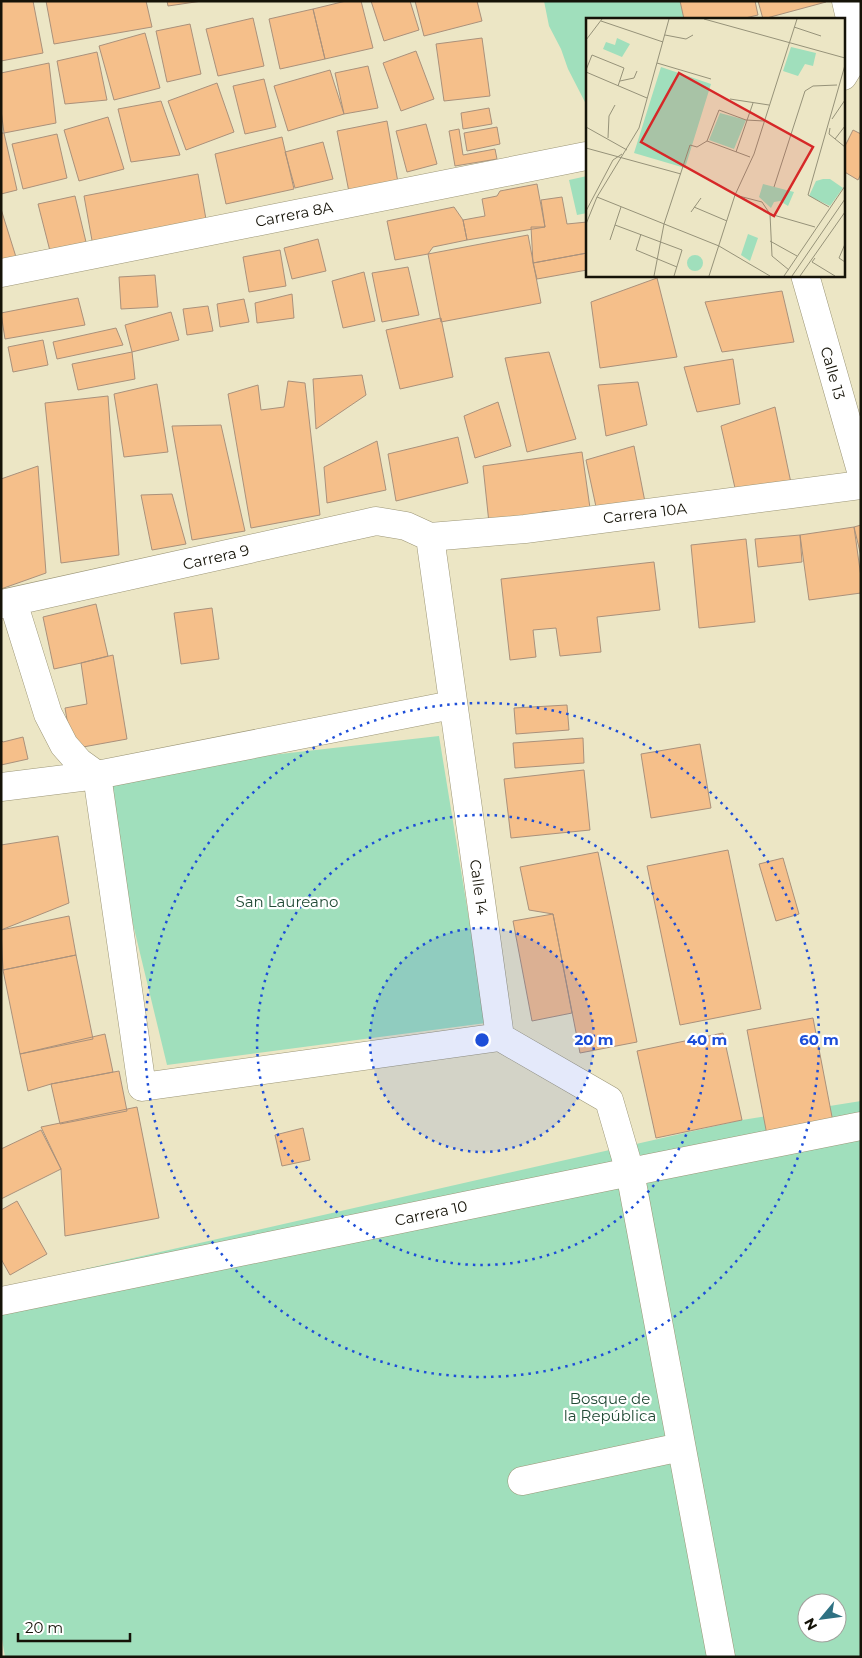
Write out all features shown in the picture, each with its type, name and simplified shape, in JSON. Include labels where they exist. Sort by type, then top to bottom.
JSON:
[{"type":"street","points":[[844,74],[859,51],[846,1]]},
{"type":"street","name":"Carrera 8A","points":[[1,273],[586,156]]},
{"type":"street","name":"Calle 13","points":[[804,276],[861,471]]},
{"type":"street","name":"Carrera 10A","points":[[430,538],[524,529],[861,485]]},
{"type":"street","name":"Carrera 9","points":[[7,603],[376,521],[406,526],[430,538]]},
{"type":"street","name":"Calle 14","points":[[430,538],[500,1037]]},
{"type":"street","points":[[7,603],[48,714],[64,745],[79,762],[97,776],[142,1087],[500,1037],[608,1100],[630,1172],[721,1657]]},
{"type":"street","points":[[1,787],[97,776],[452,705]]},
{"type":"street","name":"Carrera 10","points":[[1,1301],[861,1126]]},
{"type":"street","points":[[522,1481],[681,1447]]},
{"type":"green space","points":[[544,1],[685,1],[689,18],[586,18],[586,104],[549,26]]},
{"type":"green space","points":[[586,176],[586,213],[577,215],[569,180]]},
{"type":"green space","name":"San Laureano","points":[[439,736],[486,1023],[167,1065],[97,775]]},
{"type":"green space","name":"Bosque de la República","points":[[861,1101],[861,1657],[5,1657],[1,1633],[1,1288],[742,1120]]},
{"type":"building","points":[[1,1],[33,1],[43,53],[1,61]]},
{"type":"building","points":[[46,1],[146,1],[152,27],[54,44]]},
{"type":"building","points":[[167,1],[202,1],[168,6]]},
{"type":"building","points":[[346,1],[361,1],[373,48],[325,59],[313,9]]},
{"type":"building","points":[[371,1],[410,1],[419,30],[384,41]]},
{"type":"building","points":[[415,1],[477,1],[482,21],[424,36]]},
{"type":"building","points":[[680,1],[755,1],[758,15],[745,18],[684,18]]},
{"type":"building","points":[[758,1],[826,2],[767,18],[763,18]]},
{"type":"building","points":[[313,9],[325,59],[280,69],[269,19]]},
{"type":"building","points":[[253,18],[264,66],[218,76],[206,29]]},
{"type":"building","points":[[190,24],[201,74],[167,82],[156,31]]},
{"type":"building","points":[[145,33],[160,88],[114,100],[99,46]]},
{"type":"building","points":[[482,38],[490,96],[444,101],[436,44]]},
{"type":"building","points":[[416,51],[434,99],[401,111],[383,63]]},
{"type":"building","points":[[97,52],[107,100],[65,104],[57,61]]},
{"type":"building","points":[[49,63],[56,123],[4,133],[1,110],[1,73]]},
{"type":"building","points":[[368,66],[378,108],[344,114],[335,73]]},
{"type":"building","points":[[330,70],[344,114],[288,131],[274,86]]},
{"type":"building","points":[[264,79],[276,127],[245,134],[233,86]]},
{"type":"building","points":[[217,83],[234,132],[186,150],[168,101]]},
{"type":"building","points":[[161,101],[180,155],[131,162],[118,109]]},
{"type":"building","points":[[489,108],[492,124],[463,129],[461,113]]},
{"type":"building","points":[[108,117],[124,169],[79,181],[64,130]]},
{"type":"building","points":[[387,121],[399,188],[350,197],[337,131]]},
{"type":"building","points":[[426,124],[437,164],[407,172],[396,131]]},
{"type":"building","points":[[497,127],[500,144],[467,151],[464,133]]},
{"type":"building","points":[[459,129],[463,155],[495,149],[497,159],[455,166],[449,131]]},
{"type":"building","points":[[853,130],[861,134],[861,174],[858,180],[844,172],[844,148]]},
{"type":"building","points":[[1,133],[4,133],[17,190],[1,194]]},
{"type":"building","points":[[57,134],[67,178],[23,189],[12,144]]},
{"type":"building","points":[[282,137],[294,189],[226,204],[215,154]]},
{"type":"building","points":[[323,142],[333,179],[295,188],[285,152]]},
{"type":"building","points":[[198,174],[207,225],[93,246],[84,196]]},
{"type":"building","points":[[537,184],[545,227],[467,240],[463,220],[485,216],[482,199],[497,196],[500,191]]},
{"type":"building","points":[[75,196],[86,242],[50,251],[38,204]]},
{"type":"building","points":[[562,197],[567,224],[586,222],[586,253],[533,263],[531,227],[545,227],[541,200]]},
{"type":"building","points":[[454,207],[463,220],[467,240],[433,247],[428,254],[395,260],[387,221]]},
{"type":"building","points":[[1,209],[16,257],[1,262]]},
{"type":"building","points":[[528,235],[541,303],[441,322],[428,254]]},
{"type":"building","points":[[318,239],[326,271],[292,279],[284,248]]},
{"type":"building","points":[[280,250],[286,286],[249,292],[243,257]]},
{"type":"building","points":[[586,253],[586,270],[537,279],[533,263]]},
{"type":"building","points":[[408,267],[419,315],[382,322],[372,273]]},
{"type":"building","points":[[364,272],[375,321],[343,328],[332,281]]},
{"type":"building","points":[[155,275],[158,307],[121,309],[119,277]]},
{"type":"building","points":[[657,278],[677,357],[600,368],[591,302]]},
{"type":"building","points":[[782,291],[794,342],[722,352],[705,302]]},
{"type":"building","points":[[292,294],[294,318],[257,323],[255,303]]},
{"type":"building","points":[[78,298],[85,325],[5,339],[1,313]]},
{"type":"building","points":[[244,299],[249,322],[220,327],[217,304]]},
{"type":"building","points":[[208,306],[213,331],[187,335],[183,309]]},
{"type":"building","points":[[171,312],[179,340],[132,352],[125,325]]},
{"type":"building","points":[[441,318],[453,377],[400,389],[386,330]]},
{"type":"building","points":[[116,328],[123,345],[57,359],[53,342]]},
{"type":"building","points":[[43,340],[48,365],[13,372],[8,347]]},
{"type":"building","points":[[132,352],[135,379],[78,390],[72,364]]},
{"type":"building","points":[[549,352],[576,439],[527,452],[505,358]]},
{"type":"building","points":[[733,359],[740,404],[697,412],[684,367]]},
{"type":"building","points":[[362,375],[366,395],[316,429],[313,379]]},
{"type":"building","points":[[288,381],[305,383],[320,515],[251,528],[228,394],[258,385],[261,410],[284,407]]},
{"type":"building","points":[[638,382],[647,425],[606,436],[598,385]]},
{"type":"building","points":[[157,384],[168,452],[124,457],[114,394]]},
{"type":"building","points":[[108,396],[119,555],[61,563],[45,403]]},
{"type":"building","points":[[498,402],[511,446],[475,458],[464,416]]},
{"type":"building","points":[[775,407],[791,483],[735,488],[721,426]]},
{"type":"building","points":[[221,425],[245,531],[192,540],[172,426]]},
{"type":"building","points":[[458,437],[468,483],[396,501],[388,454]]},
{"type":"building","points":[[377,441],[386,490],[327,503],[324,467]]},
{"type":"building","points":[[634,446],[646,507],[598,516],[586,460]]},
{"type":"building","points":[[582,452],[590,508],[542,512],[518,527],[489,523],[483,466]]},
{"type":"building","points":[[38,466],[46,573],[1,589],[1,479]]},
{"type":"building","points":[[172,494],[186,544],[152,550],[141,495]]},
{"type":"building","points":[[861,525],[861,556],[854,527]]},
{"type":"building","points":[[854,527],[861,577],[861,593],[809,600],[800,535]]},
{"type":"building","points":[[800,535],[802,562],[758,567],[755,539]]},
{"type":"building","points":[[746,539],[755,622],[699,628],[691,545]]},
{"type":"building","points":[[654,562],[660,610],[597,617],[601,652],[560,656],[556,628],[533,630],[536,657],[510,660],[501,579]]},
{"type":"building","points":[[96,604],[108,656],[54,669],[43,617]]},
{"type":"building","points":[[212,608],[219,659],[181,664],[174,613]]},
{"type":"building","points":[[113,655],[127,739],[72,749],[65,708],[87,704],[81,663]]},
{"type":"building","points":[[567,705],[569,730],[516,734],[514,708]]},
{"type":"building","points":[[23,737],[28,759],[1,765],[1,740],[3,742]]},
{"type":"building","points":[[583,738],[584,763],[515,768],[513,743]]},
{"type":"building","points":[[700,744],[711,808],[651,818],[641,754]]},
{"type":"building","points":[[584,770],[590,830],[511,838],[504,779]]},
{"type":"building","points":[[58,836],[69,903],[1,930],[1,845]]},
{"type":"building","points":[[728,850],[761,1009],[680,1025],[647,866]]},
{"type":"building","points":[[598,852],[637,1042],[580,1053],[553,914],[529,910],[520,867]]},
{"type":"building","points":[[783,858],[799,914],[776,921],[759,864]]},
{"type":"building","points":[[553,914],[572,1013],[532,1021],[513,921]]},
{"type":"building","points":[[69,916],[76,955],[3,970],[1,930]]},
{"type":"building","points":[[76,955],[93,1039],[20,1054],[3,970]]},
{"type":"building","points":[[813,1018],[833,1122],[767,1135],[747,1030]]},
{"type":"building","points":[[723,1033],[742,1120],[656,1138],[637,1051]]},
{"type":"building","points":[[105,1034],[113,1072],[51,1084],[28,1091],[20,1054]]},
{"type":"building","points":[[119,1071],[127,1111],[60,1124],[51,1084]]},
{"type":"building","points":[[137,1107],[159,1218],[65,1236],[61,1169],[41,1127]]},
{"type":"building","points":[[303,1128],[310,1160],[282,1166],[275,1135]]},
{"type":"building","points":[[41,1130],[61,1169],[1,1199],[1,1149]]},
{"type":"building","points":[[17,1201],[47,1254],[10,1275],[1,1259],[1,1210]]}]
